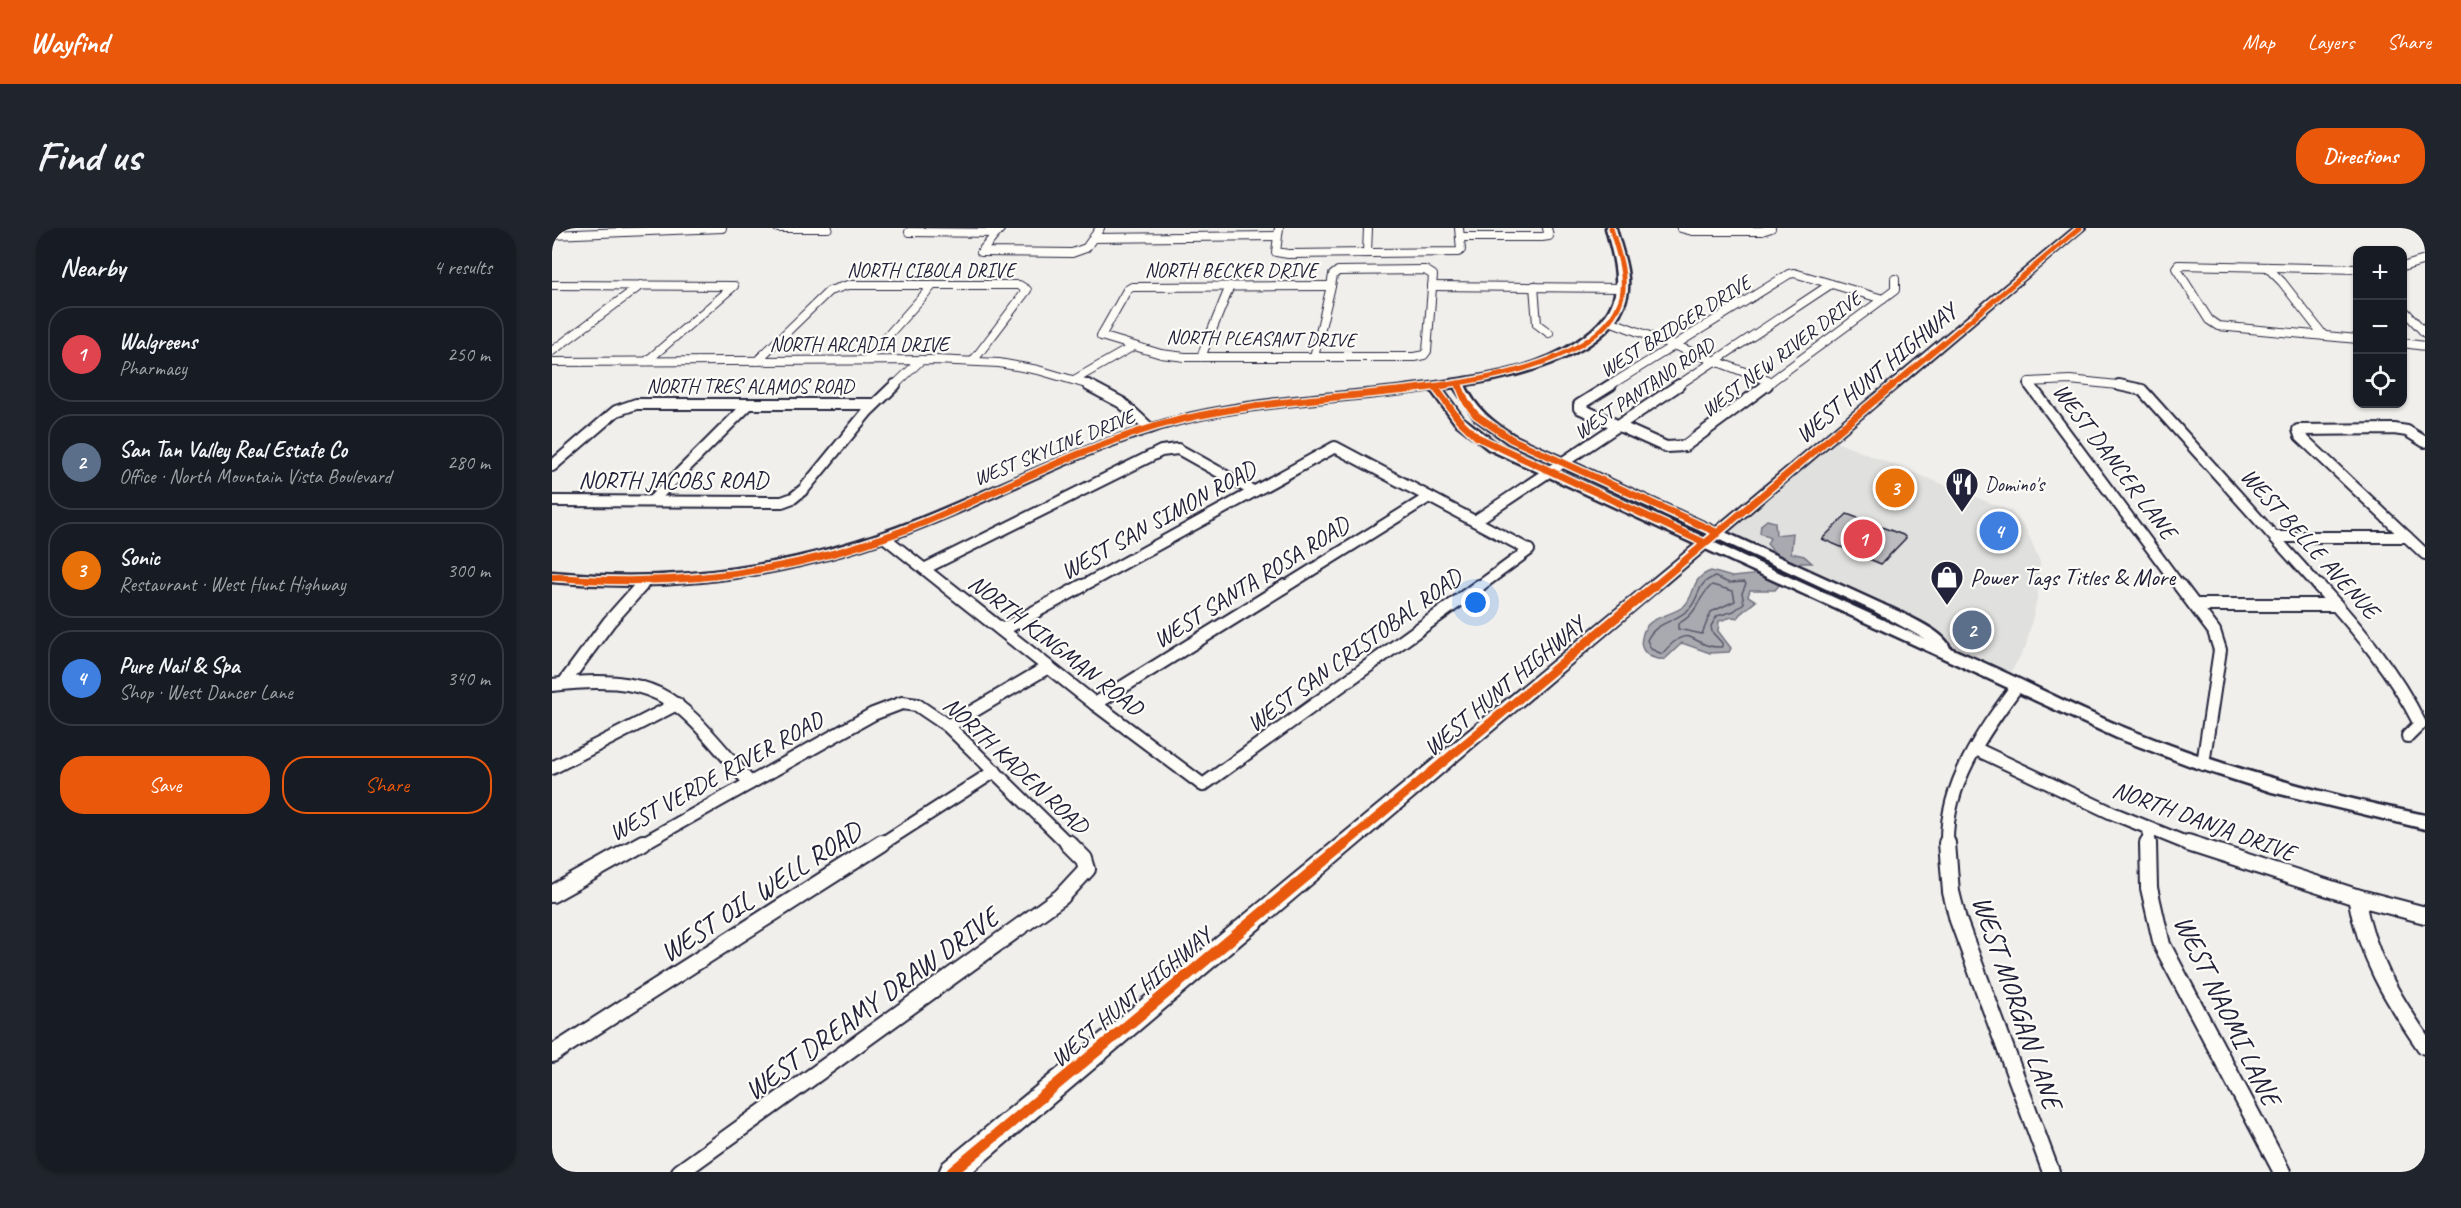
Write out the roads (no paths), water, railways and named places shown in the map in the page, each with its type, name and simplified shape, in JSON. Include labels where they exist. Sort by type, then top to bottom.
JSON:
[{"type":"main road","name":"WEST HUNT HIGHWAY","points":[[952,1172],[2080,228]]},
{"type":"street","points":[[552,234],[636,229],[722,228]]},
{"type":"street","points":[[778,228],[828,228]]},
{"type":"street","points":[[999,230],[981,252],[1081,252],[1100,228]]},
{"type":"street","points":[[1189,238],[1191,228]]},
{"type":"street","points":[[1279,228],[1276,252],[1366,253],[1458,252],[1461,250],[1459,228]]},
{"type":"street","points":[[1366,253],[1368,228]]},
{"type":"street","points":[[1460,237],[1549,236],[1547,228]]},
{"type":"street","points":[[1314,357],[1333,275],[1338,271],[1431,272],[1432,286],[1624,288],[1625,279],[1611,228]]},
{"type":"street","points":[[1682,229],[1770,229]]},
{"type":"street","points":[[909,232],[999,230]]},
{"type":"street","points":[[1093,238],[1278,236]]},
{"type":"street","points":[[2407,266],[2425,261]]},
{"type":"street","points":[[2353,269],[2178,265],[2176,268],[2209,320],[2218,326],[2353,339]]},
{"type":"street","points":[[2267,267],[2282,282],[2324,336]]},
{"type":"street","name":"WEST BRIDGER DRIVE","points":[[1619,426],[1579,408],[1580,405],[1789,274],[1794,273],[1831,284]]},
{"type":"street","name":"WEST NEW RIVER DRIVE","points":[[1619,426],[1666,447],[1685,446],[1895,290],[1896,279]]},
{"type":"street","points":[[1831,284],[1883,299]]},
{"type":"street","name":"WEST PANTANO ROAD","points":[[1475,521],[1831,284]]},
{"type":"street","points":[[552,285],[734,286],[647,361]]},
{"type":"street","points":[[552,351],[640,285]]},
{"type":"street","points":[[866,360],[933,285]]},
{"type":"street","name":"NORTH CIBOLA DRIVE","points":[[757,361],[829,291],[837,287],[1019,285],[1025,287],[1027,290],[973,361]]},
{"type":"street","points":[[1201,357],[1230,286]]},
{"type":"street","name":"NORTH BECKER DRIVE","points":[[1101,336],[1126,290],[1132,287],[1331,286]]},
{"type":"street","name":"NORTH PLEASANT DRIVE","points":[[1101,336],[1161,354],[1201,357],[1424,355],[1427,351],[1432,286]]},
{"type":"street","points":[[1534,286],[1537,324],[1549,333]]},
{"type":"street","name":"WEST SKYLINE DRIVE","points":[[552,577],[645,582],[708,578],[754,571],[796,562],[884,537],[1092,447],[1149,428],[1236,410],[1458,384],[1508,373],[1546,361],[1596,333],[1616,310],[1624,288]]},
{"type":"street","points":[[2407,313],[2425,333]]},
{"type":"street","points":[[1608,320],[1771,382]]},
{"type":"street","points":[[2407,344],[2425,346]]},
{"type":"street","points":[[1074,380],[1132,347]]},
{"type":"street","points":[[874,404],[921,360]]},
{"type":"street","name":"NORTH ARCADIA DRIVE","points":[[552,362],[973,361],[1038,370],[1092,386],[1122,403],[1149,428]]},
{"type":"street","name":"WEST BELLE AVENUE","points":[[2029,382],[2072,381],[2129,386],[2142,390],[2366,638],[2404,692],[2420,724],[2408,735]]},
{"type":"street","name":"WEST DANCER LANE","points":[[2029,382],[2214,631],[2220,650],[2204,764]]},
{"type":"street","points":[[1458,384],[1471,409],[1493,428],[1511,439],[1814,586],[1918,643],[1951,653],[2017,686],[2122,733],[2204,764],[2296,793],[2425,822]]},
{"type":"street","points":[[1435,387],[1466,430],[1492,446],[1550,473],[1712,538]]},
{"type":"street","points":[[652,501],[749,404]]},
{"type":"street","name":"NORTH TRES ALAMOS ROAD","points":[[552,466],[616,411],[626,406],[874,404]]},
{"type":"street","name":"NORTH JACOBS ROAD","points":[[552,501],[782,502],[794,498],[804,489],[874,404]]},
{"type":"street","points":[[2425,442],[2407,431],[2298,430],[2300,436],[2425,554]]},
{"type":"street","name":"WEST SAN SIMON ROAD","points":[[1002,630],[1335,447],[1429,497]]},
{"type":"street","points":[[924,568],[1161,451],[1178,449],[1253,491]]},
{"type":"street","points":[[1429,497],[1475,521]]},
{"type":"street","name":"WEST SANTA ROSA ROAD","points":[[1095,704],[1429,497]]},
{"type":"street","name":"WEST SAN CRISTOBAL ROAD","points":[[1203,785],[1529,550],[1475,521]]},
{"type":"street","name":"NORTH KINGMAN ROAD","points":[[884,537],[1095,704],[1203,785]]},
{"type":"street","points":[[2276,537],[2407,537]]},
{"type":"street","points":[[558,684],[645,582]]},
{"type":"street","points":[[2195,605],[2336,605]]},
{"type":"street","points":[[948,726],[1048,667]]},
{"type":"street","points":[[558,684],[601,681],[632,684],[665,696],[677,705],[750,783]]},
{"type":"street","name":"WEST MORGAN LANE","points":[[2017,686],[1959,777],[1950,810],[1946,855],[1953,896],[1967,948],[2051,1172]]},
{"type":"street","name":"NORTH KADEN ROAD","points":[[905,704],[917,705],[948,726],[1084,859],[1087,869]]},
{"type":"street","name":"WEST VERDE RIVER ROAD","points":[[552,894],[873,714],[905,704]]},
{"type":"street","points":[[552,768],[677,705]]},
{"type":"street","name":"NORTH DANJA DRIVE","points":[[1976,748],[2150,829],[2195,846],[2356,897],[2425,915]]},
{"type":"street","name":"WEST OIL WELL ROAD","points":[[552,1054],[995,771]]},
{"type":"street","name":"WEST NAOMI LANE","points":[[2150,829],[2147,851],[2151,909],[2162,945],[2282,1172]]},
{"type":"street","name":"WEST DREAMY DRAW DRIVE","points":[[680,1172],[1061,897],[1087,869]]},
{"type":"street","points":[[2356,897],[2360,926],[2368,952],[2384,986],[2425,1046]]},
{"type":"water","points":[[1767,520],[1775,522],[1776,535],[1793,533],[1791,553],[1804,556],[1812,563],[1798,563],[1775,590],[1750,590],[1748,596],[1756,601],[1738,618],[1732,617],[1719,621],[1718,631],[1731,648],[1729,652],[1710,653],[1682,643],[1665,659],[1648,655],[1641,643],[1644,631],[1653,621],[1684,606],[1691,597],[1699,578],[1711,571],[1732,577],[1752,575],[1775,553],[1767,544],[1770,538],[1760,533],[1761,525]]},
{"type":"place","name":"Sonic","points":[[1895,488]]},
{"type":"place","name":"Domino's","points":[[1962,513]]},
{"type":"place","name":"Pure Nail & Spa","points":[[1999,531]]},
{"type":"place","name":"Walgreens","points":[[1863,539]]},
{"type":"place","name":"Power Tags Titles & More","points":[[1947,606]]},
{"type":"place","name":"San Tan Valley Real Estate Co","points":[[1972,630]]}]
